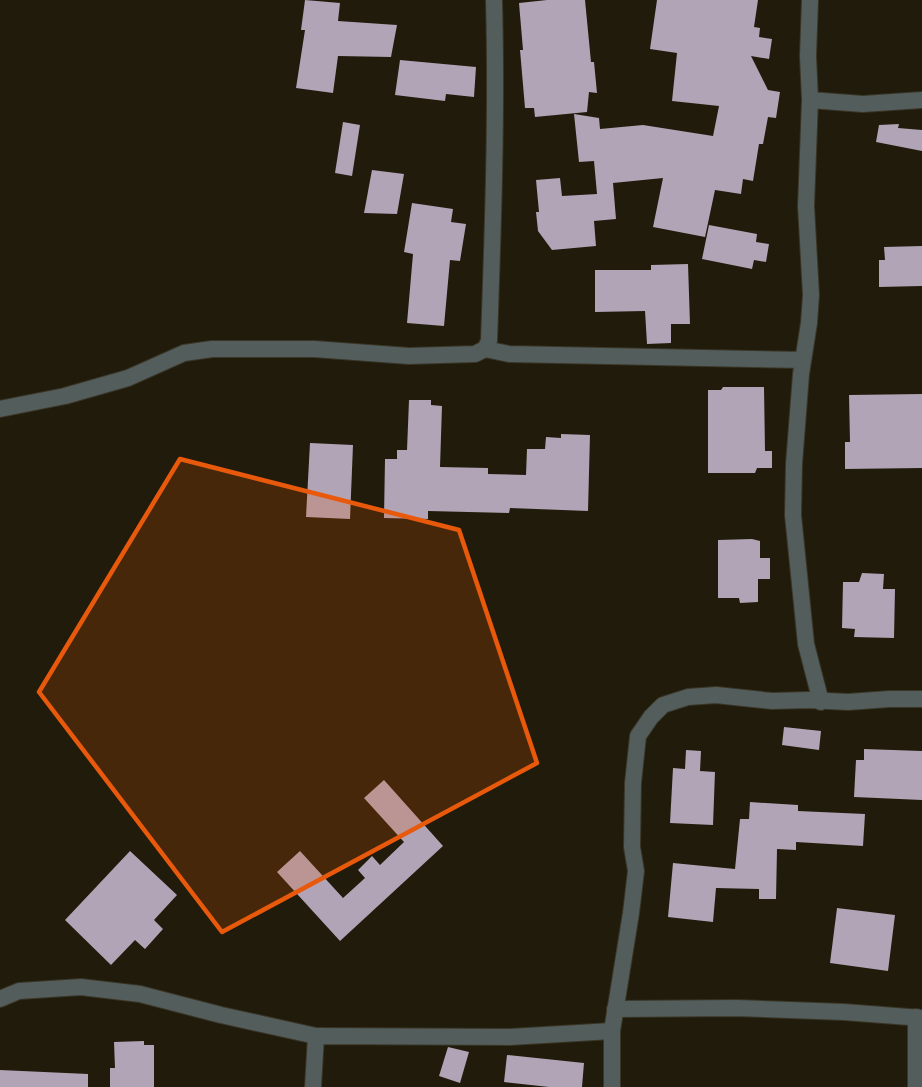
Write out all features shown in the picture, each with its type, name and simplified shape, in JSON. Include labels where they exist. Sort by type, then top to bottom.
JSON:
[{"type":"street","points":[[0,409],[65,396],[128,378],[184,353],[212,349],[314,349],[409,356],[476,354],[485,349],[489,341],[492,265],[494,0]]},
{"type":"street","points":[[810,0],[808,56],[810,100],[806,206],[811,295],[794,464],[793,515],[806,644],[821,702]]},
{"type":"street","points":[[810,100],[863,104],[922,100]]},
{"type":"street","points":[[485,349],[509,354],[803,360]]},
{"type":"street","points":[[612,1087],[612,1031],[636,871],[632,847],[633,783],[638,736],[651,717],[663,705],[688,697],[716,695],[821,702],[922,699]]},
{"type":"street","points":[[0,999],[19,991],[92,988],[140,994],[221,1016],[316,1036],[510,1037],[612,1031]]},
{"type":"street","points":[[615,1009],[736,1008],[844,1012],[919,1018],[916,1087]]},
{"type":"street","points":[[313,1087],[316,1036]]},
{"type":"highlighted area","points":[[180,459],[459,530],[537,763],[222,932],[39,692]]},
{"type":"building","points":[[305,0],[340,3],[338,21],[397,25],[391,57],[338,56],[333,93],[296,88],[305,30],[301,30]]},
{"type":"building","points":[[585,0],[591,62],[594,62],[597,93],[589,92],[587,112],[535,117],[534,108],[525,108],[519,3]]},
{"type":"building","points":[[657,0],[758,0],[754,27],[760,28],[759,37],[772,39],[769,59],[751,56],[768,90],[780,92],[776,118],[768,117],[763,144],[759,144],[753,181],[743,179],[741,194],[715,190],[705,237],[653,227],[663,178],[613,183],[616,219],[594,221],[596,246],[552,250],[538,231],[536,180],[560,178],[562,196],[597,194],[594,161],[579,162],[574,114],[599,118],[600,129],[643,125],[713,136],[719,106],[672,101],[677,53],[650,49]]},
{"type":"building","points":[[400,60],[476,67],[474,97],[446,94],[445,101],[395,95]]},
{"type":"building","points":[[343,122],[360,125],[352,176],[335,173]]},
{"type":"building","points":[[899,124],[898,128],[922,130],[922,151],[876,142],[879,125]]},
{"type":"building","points":[[372,170],[404,174],[397,214],[364,213]]},
{"type":"building","points":[[412,203],[453,209],[451,222],[466,224],[460,261],[450,260],[444,326],[407,323],[413,254],[404,252]]},
{"type":"building","points":[[709,225],[757,234],[756,242],[769,244],[766,262],[754,260],[752,269],[702,259]]},
{"type":"building","points":[[922,246],[922,286],[879,287],[879,260],[885,260],[884,247]]},
{"type":"building","points":[[688,264],[690,324],[671,324],[671,343],[647,344],[645,311],[595,312],[595,270],[651,270],[651,265]]},
{"type":"building","points":[[723,387],[764,387],[765,451],[772,451],[772,468],[757,468],[755,473],[708,473],[708,390],[721,390]]},
{"type":"building","points":[[922,394],[922,468],[845,469],[845,442],[850,442],[849,395]]},
{"type":"building","points":[[409,400],[431,400],[431,405],[442,406],[440,467],[488,468],[488,474],[526,475],[527,449],[545,449],[546,437],[561,438],[561,434],[590,435],[588,511],[510,508],[509,513],[428,511],[428,519],[384,518],[385,459],[397,459],[397,450],[407,450]]},
{"type":"building","points":[[310,443],[353,445],[350,519],[306,517]]},
{"type":"building","points":[[752,539],[760,541],[760,558],[770,558],[770,579],[758,579],[758,602],[740,603],[739,598],[718,598],[718,540]]},
{"type":"building","points":[[862,573],[884,574],[883,589],[895,589],[894,638],[854,637],[855,629],[842,628],[843,582],[859,582]]},
{"type":"building","points":[[784,727],[821,731],[819,750],[782,745]]},
{"type":"building","points":[[864,749],[922,751],[922,800],[854,797],[856,760],[864,760]]},
{"type":"building","points":[[686,750],[701,751],[700,771],[715,772],[713,825],[670,823],[673,768],[685,769]]},
{"type":"building","points":[[384,780],[443,846],[340,941],[277,872],[300,851],[343,898],[365,878],[358,870],[372,856],[380,865],[404,842],[364,798]]},
{"type":"building","points":[[750,802],[798,805],[798,811],[865,814],[863,846],[796,842],[796,850],[777,849],[776,899],[759,899],[759,889],[716,888],[713,922],[668,917],[673,863],[735,869],[740,819],[749,819]]},
{"type":"building","points":[[130,851],[177,895],[154,920],[163,929],[145,949],[135,940],[111,965],[65,920]]},
{"type":"building","points":[[837,908],[895,915],[888,971],[830,963]]},
{"type":"building","points":[[144,1041],[144,1045],[154,1045],[154,1087],[110,1087],[110,1068],[115,1068],[114,1042]]},
{"type":"building","points":[[448,1047],[469,1052],[460,1083],[439,1076]]},
{"type":"building","points":[[507,1055],[584,1063],[582,1087],[549,1087],[504,1082]]},
{"type":"building","points":[[0,1070],[88,1074],[88,1087],[0,1087]]}]
